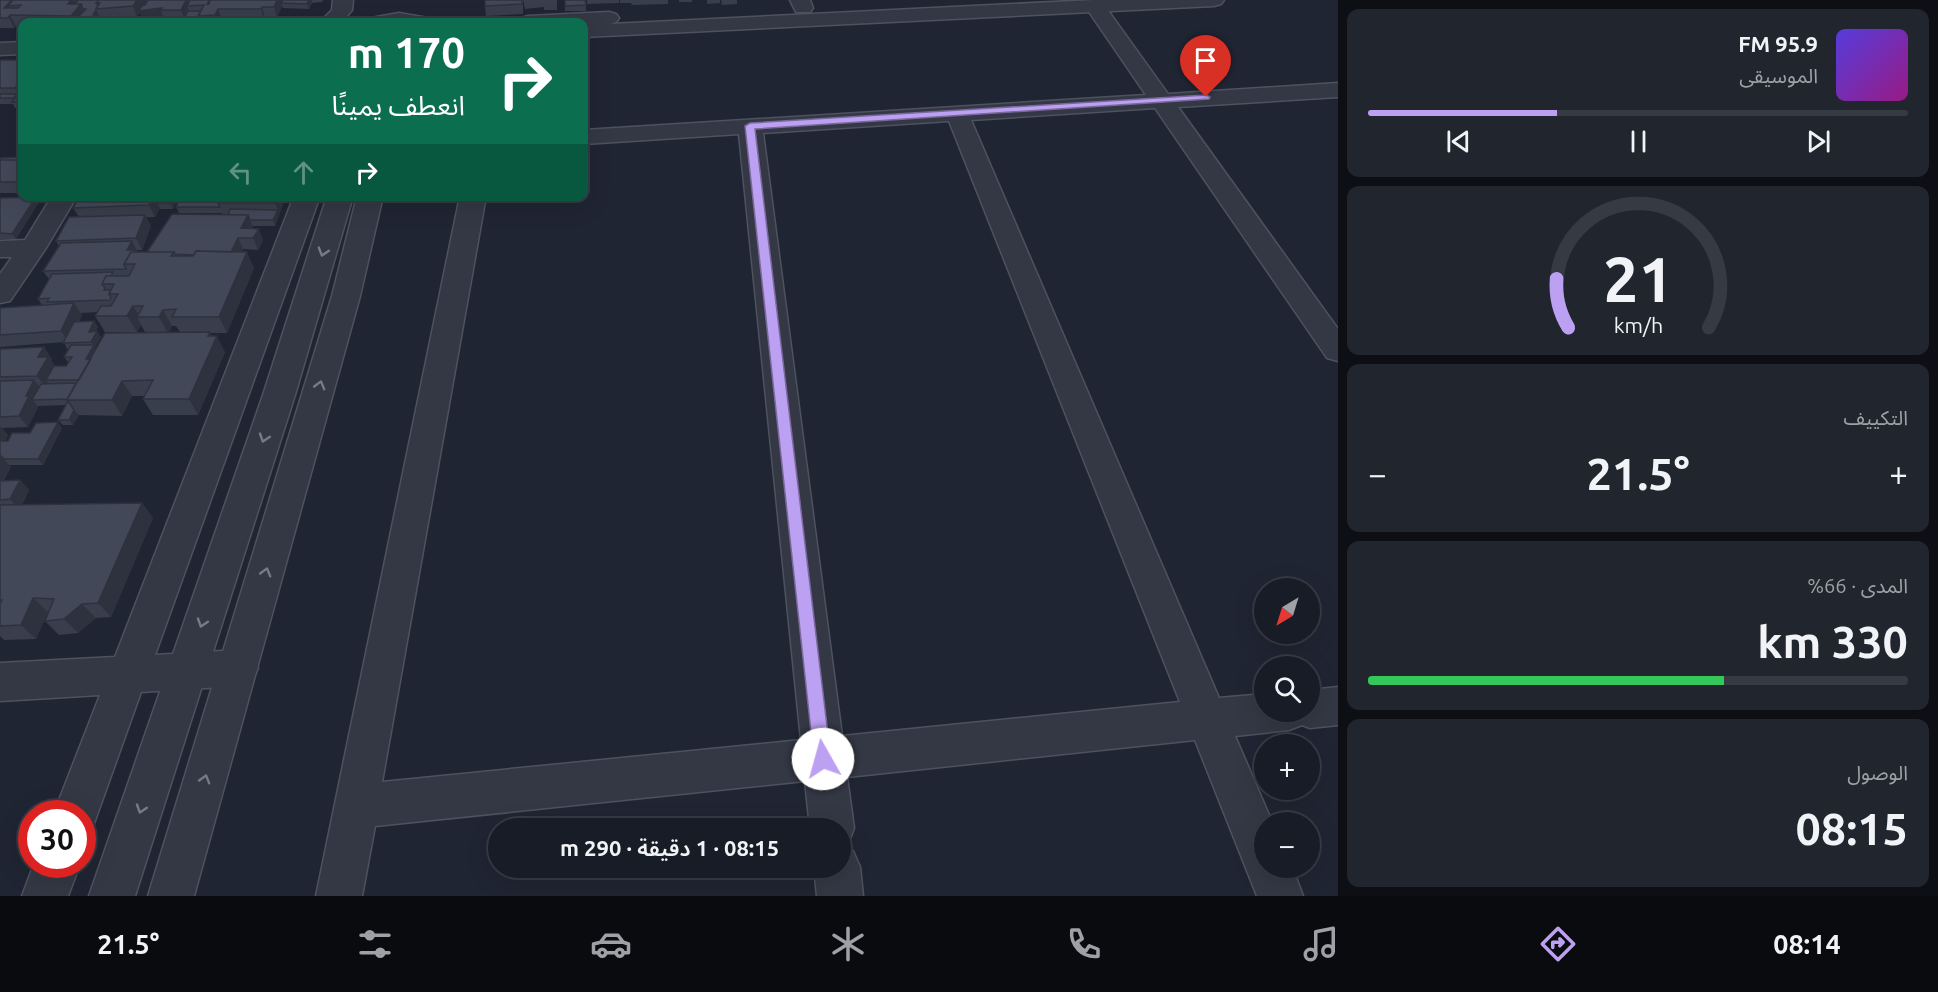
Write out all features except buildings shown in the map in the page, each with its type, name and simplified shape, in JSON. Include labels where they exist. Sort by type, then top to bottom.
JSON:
[{"type":"street","points":[[334,18],[344,8],[343,0]]},
{"type":"street","points":[[395,0],[401,10],[413,18]]},
{"type":"street","points":[[588,18],[802,4],[976,0]]},
{"type":"street","points":[[588,32],[1214,0]]},
{"type":"street","points":[[1095,6],[1338,351]]},
{"type":"street","points":[[0,49],[18,48]]},
{"type":"street","points":[[588,137],[1338,90]]},
{"type":"street","points":[[957,113],[1254,832]]},
{"type":"street","points":[[750,126],[830,818]]},
{"type":"street","points":[[0,294],[33,248],[62,201]]},
{"type":"street","points":[[81,800],[305,201]]},
{"type":"street","points":[[112,896],[279,395],[338,201]]},
{"type":"street","points":[[171,896],[346,296],[369,201]]},
{"type":"street","points":[[339,896],[472,201]]},
{"type":"street","points":[[0,249],[33,248]]},
{"type":"street","points":[[0,682],[238,668]]},
{"type":"street","points":[[1320,708],[1338,706]]},
{"type":"street","points":[[357,806],[1254,714]]},
{"type":"street","points":[[45,896],[52,878]]},
{"type":"street","points":[[838,878],[840,896]]},
{"type":"street","points":[[1273,878],[1280,896]]},
{"type":"route","points":[[823,759],[750,126],[1206,97]]}]
